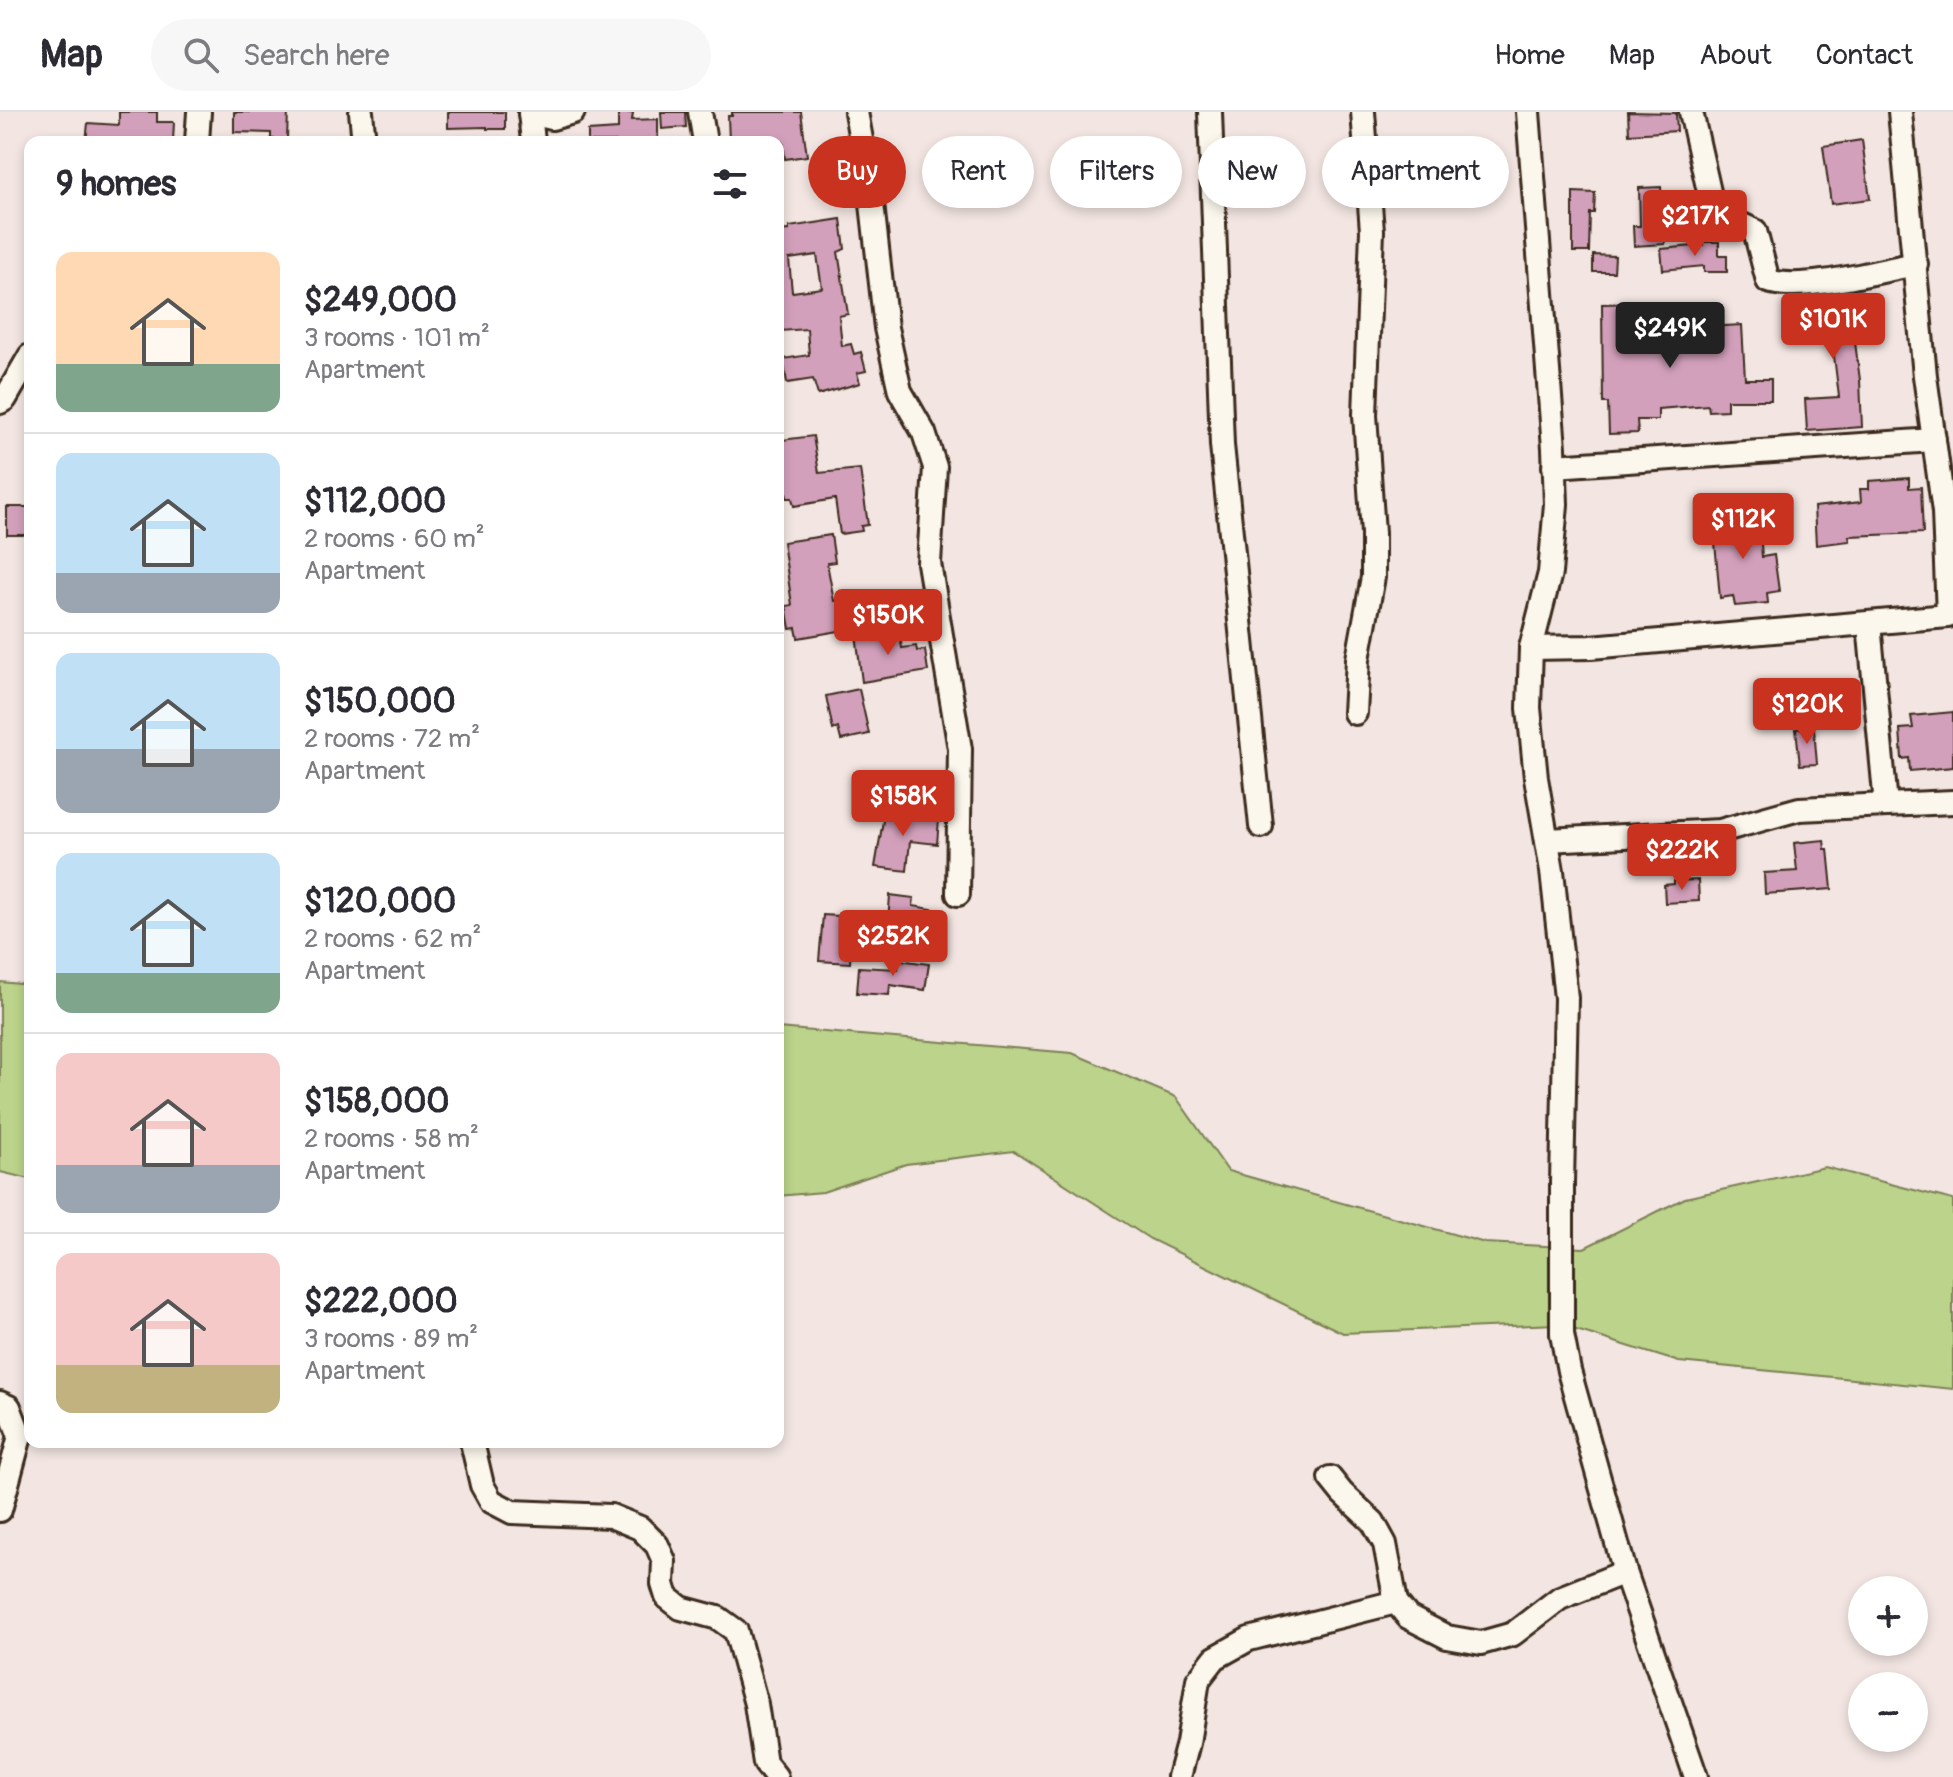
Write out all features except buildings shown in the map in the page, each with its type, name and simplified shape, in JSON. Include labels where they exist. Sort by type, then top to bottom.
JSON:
[{"type":"street","points":[[197,136],[199,112]]},
{"type":"street","points":[[361,112],[363,136]]},
{"type":"street","points":[[532,136],[530,113],[552,118],[573,112]]},
{"type":"street","points":[[700,112],[704,136]]},
{"type":"street","points":[[856,112],[871,195],[886,328],[900,391],[924,433],[935,467],[929,563],[960,749],[958,894]]},
{"type":"street","points":[[1210,112],[1222,445],[1261,826]]},
{"type":"street","points":[[1355,713],[1358,659],[1373,577],[1365,415],[1372,231],[1363,112]]},
{"type":"street","points":[[1528,112],[1556,504],[1550,573],[1531,648],[1529,708],[1566,998],[1562,1334],[1569,1371],[1625,1572],[1696,1777]]},
{"type":"street","points":[[1691,112],[1712,205],[1725,217],[1755,231],[1768,281],[1808,283],[1916,264]]},
{"type":"street","points":[[1531,648],[1574,648],[1950,616],[1944,512],[1925,376],[1900,112]]},
{"type":"street","points":[[0,402],[5,399],[24,366]]},
{"type":"street","points":[[1554,466],[1934,440]]},
{"type":"street","points":[[1869,624],[1886,805]]},
{"type":"street","points":[[1547,840],[1720,831],[1799,809],[1953,802]]},
{"type":"street","points":[[0,1403],[9,1407],[20,1436],[0,1510]]},
{"type":"street","points":[[473,1448],[482,1485],[491,1501],[512,1512],[611,1516],[640,1528],[657,1545],[664,1561],[663,1584],[667,1597],[681,1608],[718,1618],[736,1631],[756,1704],[765,1763],[776,1777]]},
{"type":"street","points":[[1330,1478],[1373,1522],[1385,1544],[1396,1602],[1408,1617],[1447,1637],[1481,1643],[1513,1634],[1560,1598],[1625,1572]]},
{"type":"street","points":[[1179,1777],[1198,1680],[1215,1658],[1249,1639],[1396,1602]]},
{"type":"green space","points":[[0,982],[24,984],[24,1178],[0,1172]]},
{"type":"green space","points":[[784,1029],[1072,1053],[1176,1097],[1228,1171],[1485,1243],[1584,1248],[1685,1198],[1825,1167],[1953,1200],[1953,1389],[1679,1362],[1557,1324],[1343,1333],[1150,1239],[1014,1151],[906,1164],[823,1192],[784,1195]]}]
